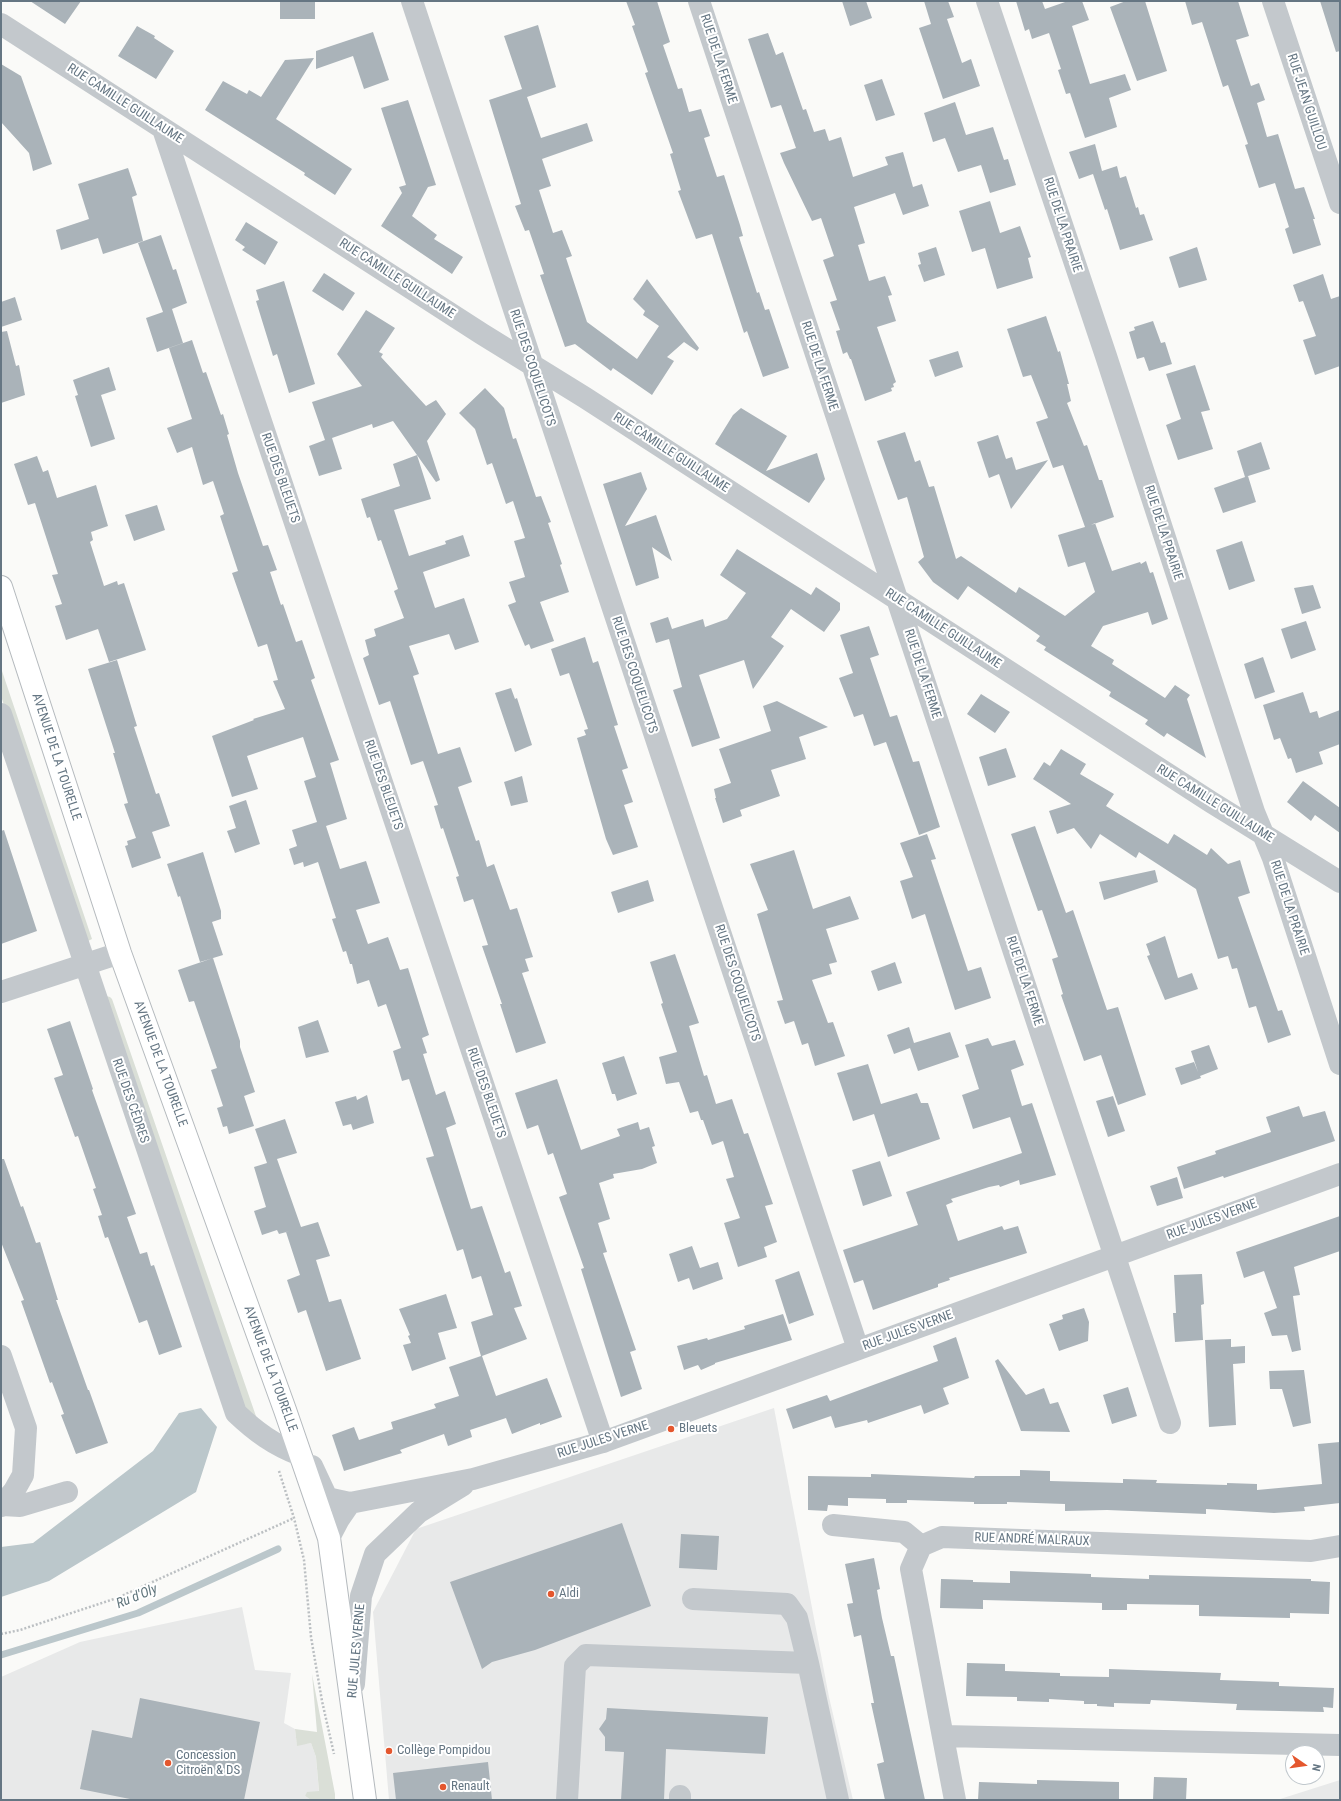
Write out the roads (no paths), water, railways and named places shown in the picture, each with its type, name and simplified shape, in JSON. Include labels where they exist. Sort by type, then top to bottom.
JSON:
[{"type":"main road","name":"AVENUE DE LA TOURELLE","points":[[1,587],[120,953],[329,1538],[365,1800]]},
{"type":"street","name":"RUE DES COQUELICOTS","points":[[412,1],[858,1349]]},
{"type":"street","name":"RUE DE LA FERME","points":[[699,1],[1170,1423]]},
{"type":"street","name":"RUE DE LA PRAIRIE","points":[[987,1],[1106,356],[1254,812],[1265,837],[1340,1064]]},
{"type":"street","name":"RUE JEAN GUILLOU","points":[[1273,1],[1340,203]]},
{"type":"street","name":"RUE CAMILLE GUILLAUME","points":[[1,24],[1265,837],[1340,882]]},
{"type":"street","name":"RUE DES BLEUETS","points":[[163,128],[603,1442]]},
{"type":"street","name":"RUE DES CÈDRES","points":[[1,714],[84,965],[236,1413],[252,1428],[280,1448],[300,1455]]},
{"type":"street","points":[[1,992],[120,953]]},
{"type":"street","name":"RUE JULES VERNE","points":[[350,1502],[473,1479],[603,1442],[1340,1174]]},
{"type":"street","points":[[1,1356],[26,1428],[23,1475],[14,1491],[2,1505]]},
{"type":"street","points":[[284,1410],[328,1498],[350,1502],[338,1519],[329,1538]]},
{"type":"street","name":"RUE JULES VERNE","points":[[352,1706],[361,1596],[375,1554],[419,1512],[473,1479]]},
{"type":"street","points":[[2,1505],[20,1506],[67,1492]]},
{"type":"street","points":[[833,1525],[904,1532],[921,1546],[911,1569],[955,1800]]},
{"type":"street","name":"RUE ANDRÉ MALRAUX","points":[[921,1546],[942,1536],[1312,1551],[1340,1546]]},
{"type":"street","points":[[693,1599],[788,1604],[797,1618],[838,1800]]},
{"type":"street","points":[[568,1800],[575,1666],[586,1655],[808,1663]]},
{"type":"street","points":[[944,1736],[1340,1745]]},
{"type":"waterway","name":"Ru d'Oly","points":[[1,1655],[138,1613],[278,1549]]},
{"type":"place","name":"Bleuets","points":[[671,1429]]},
{"type":"place","name":"Aldi","points":[[551,1594]]},
{"type":"place","name":"Collège Pompidou","points":[[389,1751]]},
{"type":"place","name":"Concession Citroën & DS","points":[[168,1763]]},
{"type":"place","name":"Renault","points":[[443,1787]]}]
